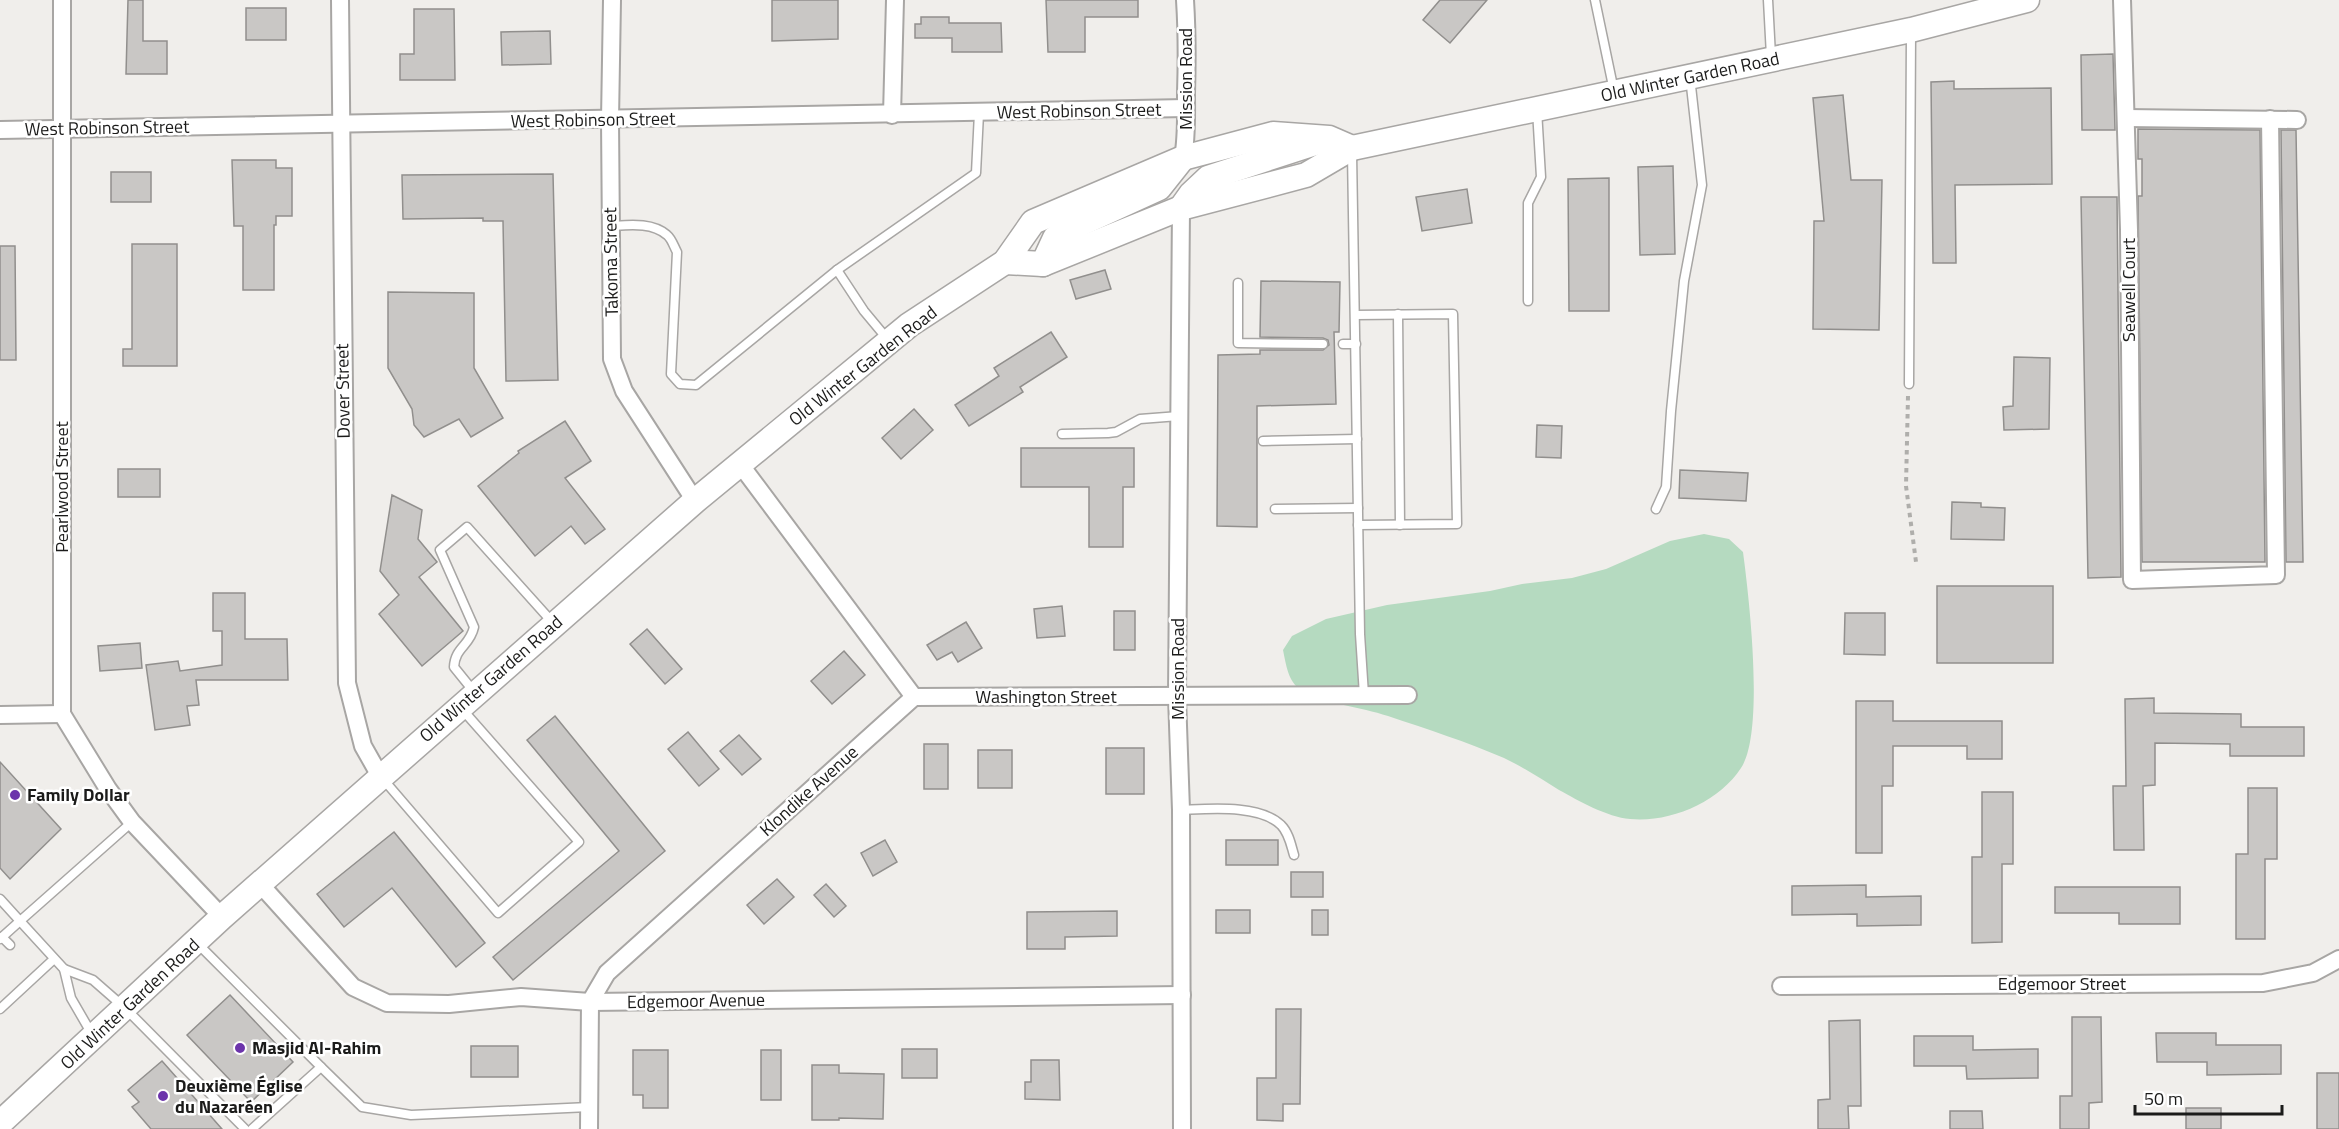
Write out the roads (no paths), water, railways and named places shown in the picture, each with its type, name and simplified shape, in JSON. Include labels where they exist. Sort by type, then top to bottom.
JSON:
[{"type":"main road","name":"Old Winter Garden Road","points":[[1005,262],[1042,264],[1180,208],[1306,175],[1352,148],[1911,30],[2000,3],[2027,0]]},
{"type":"main road","name":"Old Winter Garden Road","points":[[0,1123],[222,917],[695,501],[909,325],[1005,262],[1033,222],[1183,158],[1273,134],[1329,138],[1352,148]]},
{"type":"main road","points":[[1180,208],[1208,178],[1329,138]]},
{"type":"main road","points":[[1042,264],[1055,238],[1159,188],[1183,158]]},
{"type":"street","name":"Pearlwood Street","points":[[62,0],[62,714]]},
{"type":"street","name":"Dover Street","points":[[340,0],[339,124],[347,683],[363,747],[380,776]]},
{"type":"street","name":"Takoma Street","points":[[612,0],[610,120],[612,359],[624,391],[695,501]]},
{"type":"street","points":[[892,115],[895,0]]},
{"type":"street","name":"Mission Road","points":[[1183,158],[1186,143],[1185,0]]},
{"type":"street","name":"Seawell Court","points":[[2122,0],[2129,230],[2132,580],[2276,575],[2270,119]]},
{"type":"street","name":"West Robinson Street","points":[[0,130],[1186,108]]},
{"type":"street","points":[[2126,118],[2297,120]]},
{"type":"street","name":"Mission Road","points":[[1180,208],[1177,697],[1182,1129]]},
{"type":"street","points":[[740,464],[914,697]]},
{"type":"street","name":"Washington Street","points":[[914,697],[1408,695]]},
{"type":"street","name":"Klondike Avenue","points":[[589,1129],[590,1002],[607,973],[914,697]]},
{"type":"street","points":[[0,715],[62,714],[108,789],[132,822],[222,917]]},
{"type":"street","name":"Edgemoor Avenue","points":[[260,884],[354,987],[387,1003],[448,1004],[521,997],[590,1002],[1182,995]]},
{"type":"street","name":"Edgemoor Street","points":[[1781,986],[2263,982],[2313,973],[2339,959]]},
{"type":"lane","points":[[1595,0],[1614,93]]},
{"type":"lane","points":[[1768,0],[1772,60]]},
{"type":"lane","points":[[1909,384],[1911,30]]},
{"type":"lane","points":[[1656,509],[1666,487],[1684,281],[1702,185],[1690,77]]},
{"type":"lane","points":[[1528,301],[1528,203],[1541,177],[1537,109]]},
{"type":"lane","points":[[611,226],[641,225],[656,229],[668,236],[677,252],[671,374],[680,384],[696,385],[837,270],[976,173],[979,113]]},
{"type":"lane","points":[[1352,148],[1360,634],[1364,695]]},
{"type":"lane","points":[[837,270],[864,311],[889,341]]},
{"type":"lane","points":[[1238,283],[1238,343],[1323,344]]},
{"type":"lane","points":[[1398,314],[1400,525]]},
{"type":"lane","points":[[1356,315],[1453,314],[1457,524],[1358,525]]},
{"type":"lane","points":[[1343,344],[1356,344]]},
{"type":"lane","points":[[1062,434],[1116,432],[1140,419],[1179,416]]},
{"type":"lane","points":[[1263,441],[1358,440]]},
{"type":"lane","points":[[1275,509],[1358,508]]},
{"type":"lane","points":[[380,776],[498,914],[579,842],[467,700],[454,667],[454,656],[472,636],[474,627],[440,550],[467,527],[554,625]]},
{"type":"lane","points":[[1180,810],[1228,809],[1255,812],[1280,825],[1289,838],[1294,855]]},
{"type":"lane","points":[[10,945],[1,938],[132,822]]},
{"type":"lane","points":[[0,899],[64,969],[93,980],[125,1008],[245,1129]]},
{"type":"lane","points":[[196,942],[362,1107],[411,1115],[589,1107]]},
{"type":"lane","points":[[2,1003],[35,971],[54,959]]},
{"type":"lane","points":[[64,969],[71,998],[94,1037]]},
{"type":"lane","points":[[252,1129],[321,1067]]},
{"type":"place","name":"Family Dollar","points":[[15,795]]},
{"type":"place","name":"Masjid Al-Rahim","points":[[240,1048]]},
{"type":"place","name":"Deuxième Église du Nazaréen","points":[[163,1096]]}]
